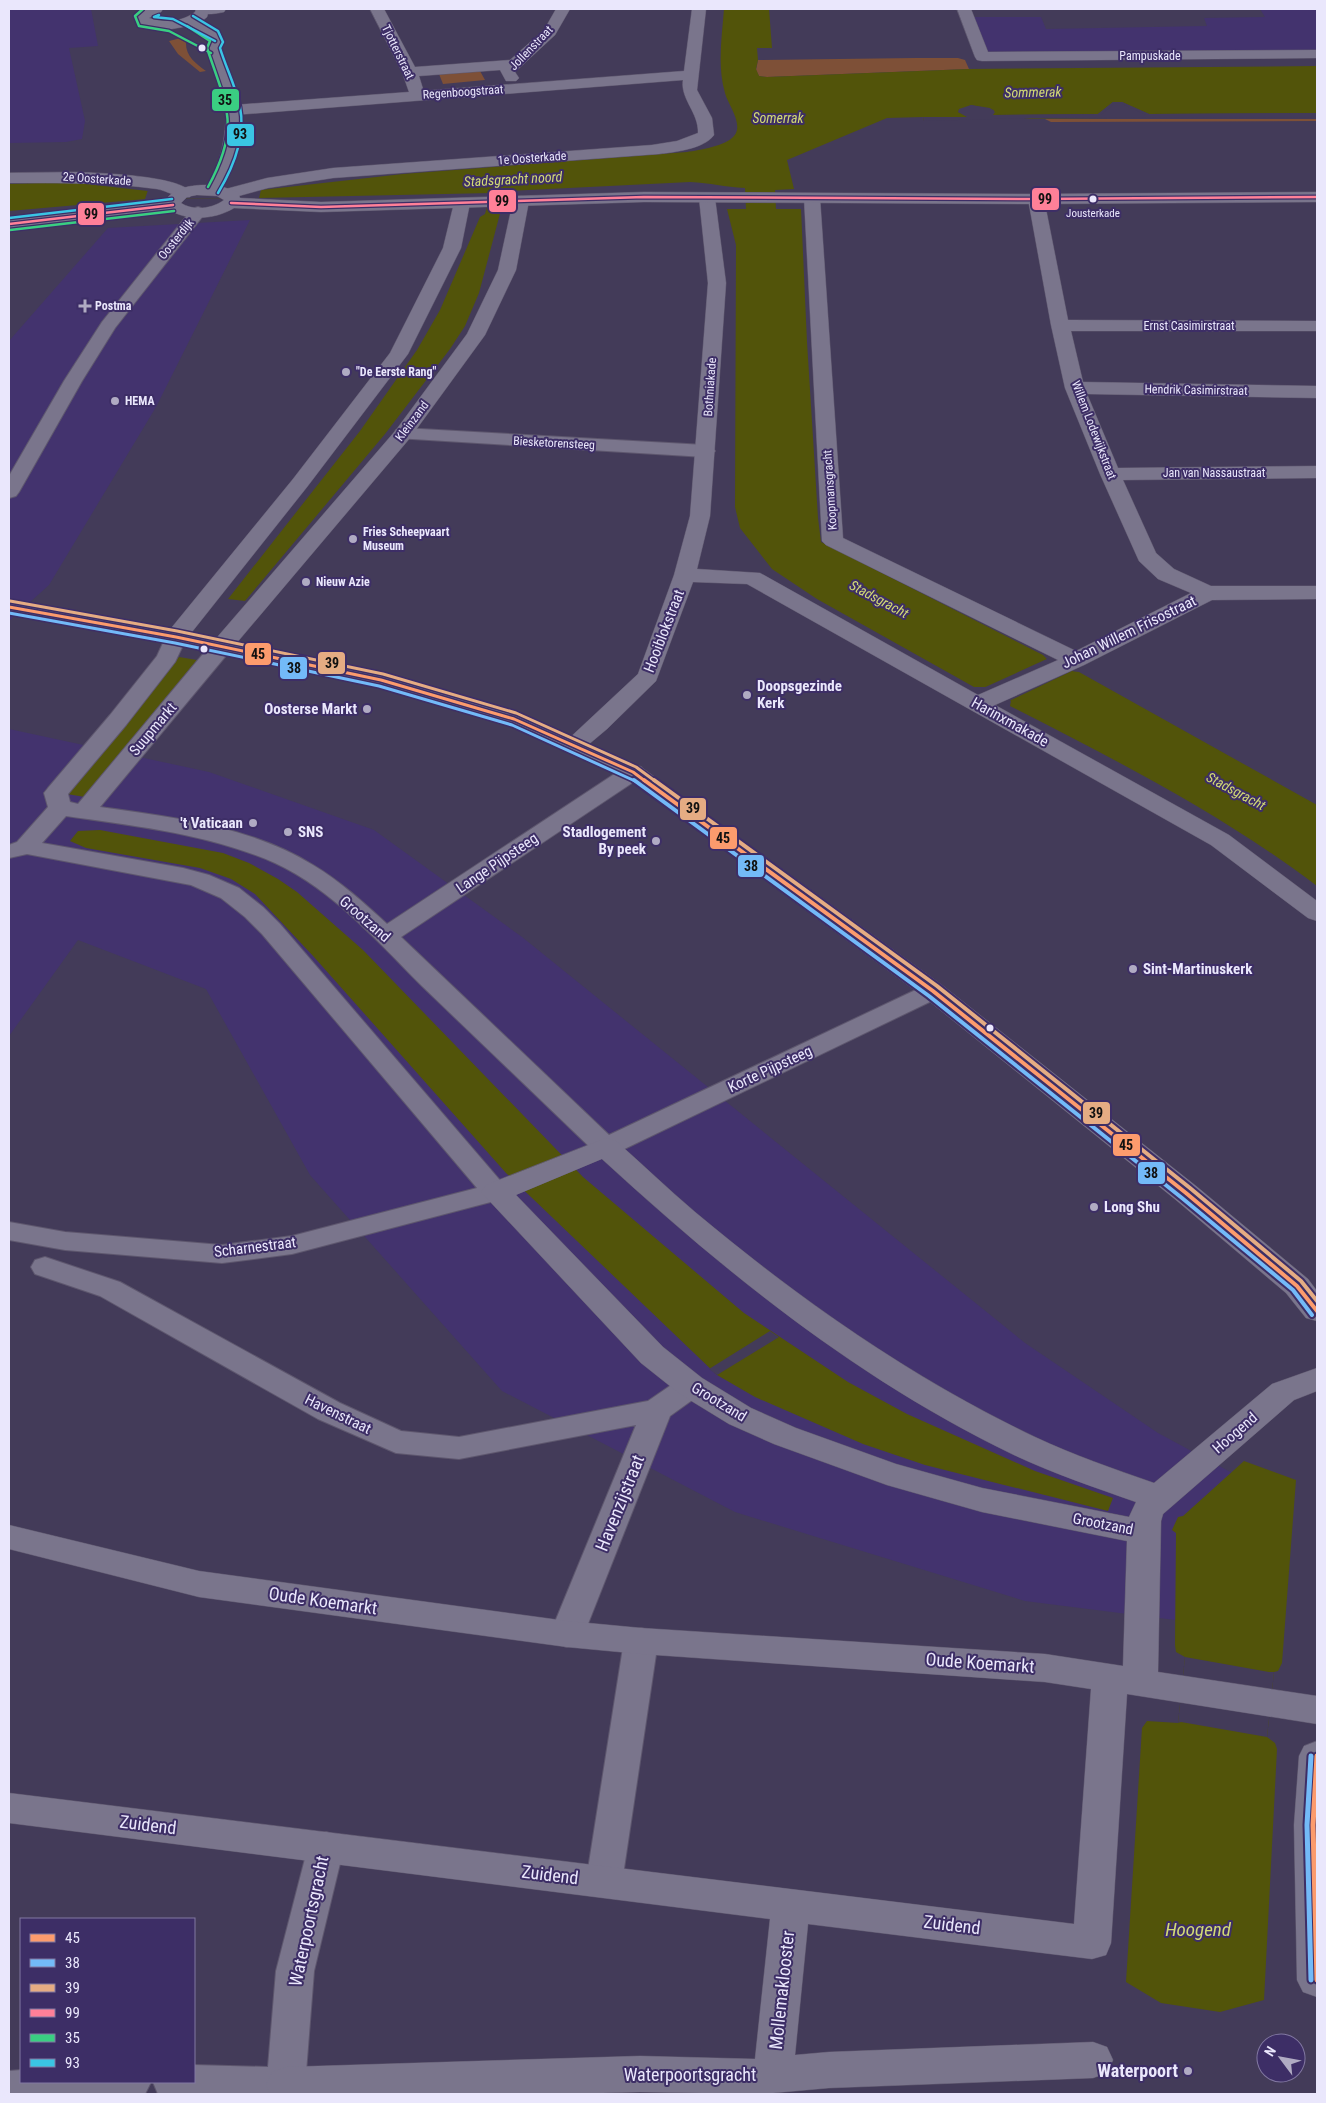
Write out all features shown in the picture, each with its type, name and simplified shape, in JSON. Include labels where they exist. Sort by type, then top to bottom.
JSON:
[{"type":"street","points":[[156,9],[144,14],[141,17],[143,21],[159,25],[170,25],[199,17],[202,14],[201,9],[219,9]]},
{"type":"street","name":"Tjotterstraat","points":[[377,9],[410,72],[417,96]]},
{"type":"street","name":"Jollenstraat","points":[[516,88],[508,71],[550,32],[563,9]]},
{"type":"street","name":"1e Oosterkade","points":[[229,195],[267,183],[310,178],[333,172],[652,150],[679,146],[700,139],[706,135],[707,130],[700,106],[689,90],[699,9]]},
{"type":"street","name":"Pampuskade","points":[[964,9],[982,57],[1317,54]]},
{"type":"street","points":[[190,21],[214,36],[217,42],[213,47]]},
{"type":"street","points":[[170,25],[213,47]]},
{"type":"street","points":[[213,47],[234,110],[235,120],[229,155],[220,180],[229,195]]},
{"type":"street","name":"Regenboogstraat","points":[[410,72],[516,64]]},
{"type":"street","name":"Regenboogstraat","points":[[234,110],[691,75]]},
{"type":"street","name":"2e Oosterkade","points":[[9,178],[98,177],[170,186],[177,197],[181,210],[198,212]]},
{"type":"street","points":[[198,212],[218,210],[229,195]]},
{"type":"street","points":[[9,224],[177,197],[229,195],[321,207],[644,197],[745,199],[1317,197]]},
{"type":"street","name":"Bothniakade","points":[[685,575],[700,516],[717,283],[707,198]]},
{"type":"street","name":"Koopmansgracht","points":[[812,198],[833,541],[1070,662]]},
{"type":"street","name":"Willem Lodewijkstraat","points":[[1036,199],[1060,325],[1075,388],[1110,474],[1147,556],[1166,574],[1208,593]]},
{"type":"street","name":"Kleinzand","points":[[221,647],[253,612],[403,434],[476,335],[507,270],[516,201]]},
{"type":"street","points":[[19,843],[60,808],[56,793],[167,657],[176,637],[216,610],[344,427],[399,354],[424,307],[471,203]]},
{"type":"street","name":"Oosterdijk","points":[[9,492],[72,381],[108,326],[198,212]]},
{"type":"street","name":"Ernst Casimirstraat","points":[[1060,325],[1317,326]]},
{"type":"street","name":"Hendrik Casimirstraat","points":[[1075,388],[1317,392]]},
{"type":"street","name":"Biesketorensteeg","points":[[403,434],[705,451]]},
{"type":"street","name":"Jan van Nassaustraat","points":[[1110,474],[1317,472]]},
{"type":"street","name":"Harinxmakade","points":[[685,575],[752,578],[987,701],[1220,840],[1317,913]]},
{"type":"street","name":"Hooiblokstraat","points":[[574,745],[648,676],[685,575]]},
{"type":"street","name":"Johan Willem Frisostraat","points":[[987,701],[1208,593],[1317,593]]},
{"type":"street","points":[[9,608],[176,637],[381,680],[514,719],[633,772],[933,991],[1297,1286],[1317,1311]]},
{"type":"street","points":[[216,610],[253,612]]},
{"type":"street","name":"Suupmarkt","points":[[84,812],[221,647]]},
{"type":"street","name":"Lange Pijpsteeg","points":[[386,936],[633,772]]},
{"type":"street","name":"Grootzand","points":[[19,843],[183,875],[230,893],[254,912],[506,1188],[652,1355],[691,1386],[740,1416],[785,1436],[887,1474],[982,1500],[1144,1532],[1144,1520],[1150,1508],[1159,1498],[1025,1446],[960,1413],[834,1336],[694,1227],[606,1147],[386,936],[311,875],[287,860],[264,850],[187,829],[60,808]]},
{"type":"street","name":"Korte Pijpsteeg","points":[[606,1147],[933,991]]},
{"type":"street","points":[[506,1188],[606,1147]]},
{"type":"street","name":"Scharnestraat","points":[[9,1231],[65,1241],[222,1254],[292,1244],[506,1188]]},
{"type":"street","name":"Havenstraat","points":[[45,1266],[110,1289],[328,1411],[396,1442],[459,1448],[657,1410]]},
{"type":"street","name":"Hoogend","points":[[1159,1498],[1283,1392],[1317,1379]]},
{"type":"street","points":[[657,1410],[691,1386]]},
{"type":"street","name":"Havenzijstraat","points":[[567,1634],[657,1410]]},
{"type":"street","points":[[1125,1681],[1144,1532]]},
{"type":"street","name":"Oude Koemarkt","points":[[9,1537],[199,1584],[567,1634],[641,1642],[1045,1668],[1317,1710]]},
{"type":"street","points":[[604,1882],[641,1642]]},
{"type":"street","name":"Zuidend","points":[[9,1808],[1092,1943],[1125,1681]]},
{"type":"street","points":[[1317,1756],[1313,1825],[1317,1980]]},
{"type":"street","name":"Waterpoortsgracht","points":[[286,2085],[295,1971],[326,1847]]},
{"type":"street","name":"Mollemaklooster","points":[[773,2075],[791,1905]]},
{"type":"street","name":"Waterpoortsgracht","points":[[195,2083],[286,2085],[640,2074],[744,2078],[829,2070],[1093,2060]]},
{"type":"street","points":[[9,2088],[112,2083]]},
{"type":"shaded area","points":[[9,9],[91,9],[98,46],[69,48],[85,121],[82,139],[66,142],[9,143]]},
{"type":"shaded area","points":[[1260,9],[1317,9],[1317,51],[984,54],[968,17],[1041,17],[1046,29],[1207,26],[1204,18],[1265,17]]},
{"type":"shaded area","points":[[181,38],[186,41],[187,51],[192,59],[206,71],[200,72],[178,54],[169,41]]},
{"type":"shaded area","points":[[958,58],[965,60],[969,69],[767,77],[759,76],[756,70],[758,60]]},
{"type":"shaded area","points":[[480,71],[485,80],[443,84],[439,74]]},
{"type":"shaded area","points":[[1045,119],[1317,119],[1317,121],[1051,122]]},
{"type":"shaded area","points":[[250,220],[156,407],[49,585],[9,621],[9,341],[108,228]]},
{"type":"shaded area","points":[[9,729],[209,772],[374,830],[522,937],[1025,1343],[1158,1433],[1247,1481],[1191,1622],[1025,1601],[735,1512],[502,1391],[310,1175],[206,989],[78,940],[9,1036]]},
{"type":"water","points":[[724,9],[769,9],[772,48],[757,48],[758,60],[756,69],[759,76],[767,77],[969,69],[1317,66],[1317,113],[1149,114],[1122,102],[1113,102],[1098,114],[992,115],[994,110],[971,105],[958,112],[971,117],[924,117],[924,121],[923,117],[887,118],[787,160],[794,189],[775,190],[776,209],[801,209],[807,342],[821,542],[1043,655],[1055,665],[1079,672],[1317,805],[1317,886],[1244,835],[1168,789],[1010,706],[1011,701],[985,687],[974,687],[817,599],[772,569],[740,528],[735,507],[736,245],[727,209],[746,209],[745,188],[690,182],[506,191],[479,293],[465,326],[450,349],[385,434],[245,601],[228,599],[360,431],[417,350],[440,310],[480,217],[485,214],[491,193],[146,199],[9,211],[9,184],[68,182],[148,191],[261,190],[403,174],[687,152],[712,147],[730,139],[737,131],[736,120],[725,93],[721,72]]},
{"type":"water","points":[[179,657],[197,660],[85,797],[67,794]]},
{"type":"water","points":[[100,830],[223,853],[249,863],[278,879],[297,892],[363,950],[583,1177],[744,1313],[848,1382],[907,1414],[1035,1471],[1113,1498],[1108,1511],[925,1465],[863,1444],[755,1397],[717,1375],[506,1173],[314,957],[255,894],[231,879],[200,868],[86,848],[70,841],[78,831]]},
{"type":"water","name":"Hoogend","points":[[1244,1461],[1296,1480],[1282,1663],[1278,1671],[1274,1672],[1267,1737],[1275,1743],[1277,1749],[1264,2000],[1220,2012],[1161,2003],[1126,1982],[1142,1728],[1147,1721],[1178,1723],[1185,1657],[1176,1652],[1175,1645],[1176,1533],[1172,1530],[1178,1517],[1183,1516]]},
{"type":"pier","points":[[1113,102],[1122,102],[1149,114],[1317,113],[1317,117],[1030,118],[924,121],[923,117],[967,117],[958,112],[959,109],[971,105],[990,108],[995,112],[993,115],[1098,114]],"holes":[[[1114,104],[1122,104],[1146,115],[1101,115]]]},
{"type":"pier","points":[[148,190],[261,190],[259,198],[145,199]]},
{"type":"pier","points":[[1049,658],[1074,670],[1007,702],[981,689]]},
{"type":"pier","points":[[770,1331],[779,1337],[717,1375],[709,1369]]},
{"type":"pier","points":[[1185,1657],[1274,1672],[1267,1737],[1178,1723]]},
{"type":"transit line","name":"35","points":[[143,9],[135,16],[139,26],[169,31],[211,53]]},
{"type":"transit line","name":"93","points":[[159,15],[154,17],[173,19],[215,41]]},
{"type":"transit line","name":"93","points":[[193,16],[218,31],[223,42],[220,48],[240,108],[241,129],[237,152],[218,193]]},
{"type":"transit line","name":"35","points":[[187,26],[210,41],[207,48],[228,112],[228,131],[224,151],[208,187]]},
{"type":"transit line","name":"99","points":[[231,203],[321,207],[644,197],[1036,199],[1317,197]]},
{"type":"transit line","name":"93","points":[[9,218],[172,199]]},
{"type":"transit line","name":"99","points":[[9,224],[173,205]]},
{"type":"transit line","name":"35","points":[[10,230],[174,211]]},
{"type":"transit line","name":"39","points":[[10,601],[177,631],[383,674],[516,713],[636,767],[937,986],[1190,1188],[1301,1281],[1317,1301]]},
{"type":"transit line","name":"45","points":[[9,607],[176,637],[381,680],[514,719],[633,772],[933,991],[1186,1193],[1297,1286],[1317,1311]]},
{"type":"transit line","name":"38","points":[[9,613],[175,643],[379,686],[512,725],[630,777],[929,996],[1182,1198],[1293,1290],[1312,1315]]},
{"type":"transit line","name":"38","points":[[1311,1756],[1307,1825],[1311,1980]]},
{"type":"transit line","name":"45","points":[[1317,1756],[1313,1825],[1317,1980]]},
{"type":"place","name":"Jousterkade","points":[[1093,199]]},
{"type":"place","name":"Postma","points":[[85,306]]},
{"type":"place","name":"\"De Eerste Rang\"","points":[[346,372]]},
{"type":"place","name":"HEMA","points":[[115,401]]},
{"type":"place","name":"Fries Scheepvaart Museum","points":[[353,539]]},
{"type":"place","name":"Nieuw Azie","points":[[306,582]]},
{"type":"place","name":"Doopsgezinde Kerk","points":[[747,695]]},
{"type":"place","name":"Oosterse Markt","points":[[367,709]]},
{"type":"place","name":"'t Vaticaan","points":[[253,823]]},
{"type":"place","name":"SNS","points":[[288,832]]},
{"type":"place","name":"Stadlogement By peek","points":[[656,841]]},
{"type":"place","name":"Sint-Martinuskerk","points":[[1133,969]]},
{"type":"place","name":"Long Shu","points":[[1094,1207]]},
{"type":"place","name":"Waterpoort","points":[[1188,2071]]},
{"type":"water label","name":"Sommerak","points":[[1033,92]]},
{"type":"water label","name":"Somerrak","points":[[778,118]]},
{"type":"water label","name":"Stadsgracht noord","points":[[513,179]]},
{"type":"water label","name":"Stadsgracht","points":[[879,599]]},
{"type":"water label","name":"Stadsgracht","points":[[1236,791]]}]
